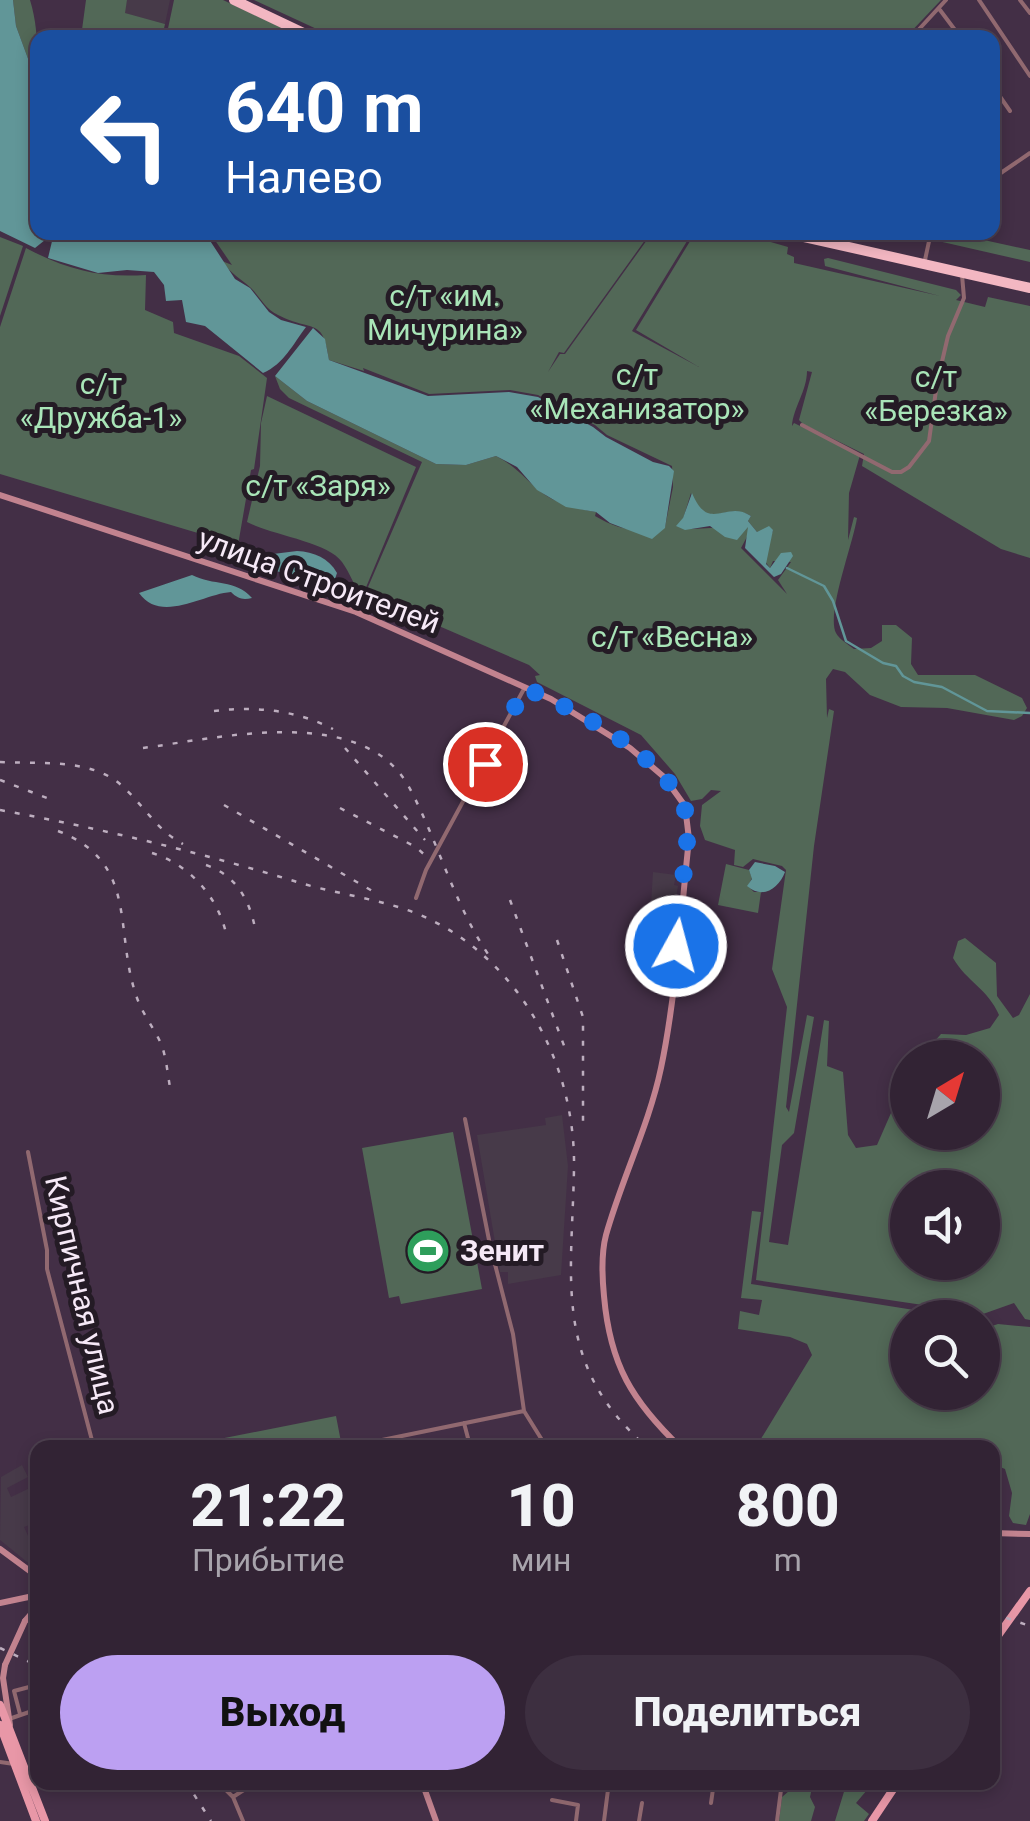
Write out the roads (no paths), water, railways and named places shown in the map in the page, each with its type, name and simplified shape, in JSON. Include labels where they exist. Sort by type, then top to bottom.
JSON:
[{"type":"highway","points":[[234,0],[297,30]]},
{"type":"highway","points":[[243,0],[306,30]]},
{"type":"highway","points":[[818,240],[1030,286]]},
{"type":"highway","points":[[834,240],[1030,286]]},
{"type":"main road","name":"улица Строителей","points":[[0,494],[356,612],[585,718],[630,748],[676,792],[689,823],[662,1061],[652,1105],[606,1234],[603,1255],[604,1299],[616,1360],[640,1406],[673,1440]]},
{"type":"main road","points":[[1000,1533],[1030,1534]]},
{"type":"main road","points":[[0,1548],[30,1572]]},
{"type":"main road","points":[[1000,1632],[1028,1592]]},
{"type":"main road","points":[[0,1601],[30,1597]]},
{"type":"main road","points":[[12,1736],[3,1678],[5,1665],[30,1615]]},
{"type":"main road","points":[[0,1704],[30,1783]]},
{"type":"main road","points":[[0,1724],[36,1821]]},
{"type":"main road","points":[[14,1764],[26,1772]]},
{"type":"main road","points":[[33,1790],[45,1821]]},
{"type":"main road","points":[[425,1790],[436,1821]]},
{"type":"main road","points":[[872,1821],[893,1790]]},
{"type":"main road","points":[[25,1791],[30,1799],[36,1799]]},
{"type":"street","points":[[919,30],[946,0]]},
{"type":"street","points":[[979,0],[999,30]]},
{"type":"street","points":[[1020,0],[1030,13]]},
{"type":"street","points":[[938,10],[956,30]]},
{"type":"street","points":[[1000,31],[1030,76]]},
{"type":"street","points":[[1000,97],[1010,111]]},
{"type":"street","points":[[1000,174],[1030,154]]},
{"type":"street","points":[[925,260],[929,240]]},
{"type":"street","points":[[802,424],[892,472],[910,467],[930,441],[948,336],[964,298],[962,272]]},
{"type":"street","points":[[416,898],[426,870],[525,688]]},
{"type":"street","points":[[465,1119],[490,1245],[513,1334],[524,1411],[542,1440]]},
{"type":"street","name":"Кирпичная улица","points":[[28,1152],[48,1269],[92,1440]]},
{"type":"street","points":[[389,1440],[524,1411]]},
{"type":"street","points":[[464,1423],[468,1440]]},
{"type":"street","points":[[20,1714],[14,1691],[30,1687]]},
{"type":"street","points":[[9,1719],[30,1711]]},
{"type":"street","points":[[0,1762],[14,1764]]},
{"type":"street","points":[[226,1790],[243,1821]]},
{"type":"street","points":[[233,1797],[244,1790]]},
{"type":"street","points":[[604,1821],[608,1790]]},
{"type":"street","points":[[711,1803],[713,1790]]},
{"type":"street","points":[[777,1821],[781,1790]]},
{"type":"street","points":[[552,1800],[578,1805],[576,1821]]},
{"type":"street","points":[[639,1821],[642,1803]]},
{"type":"waterway","points":[[787,568],[824,586],[846,641],[883,663],[896,666],[903,676],[942,687],[987,711],[1030,713]]},
{"type":"railway","points":[[214,711],[275,711],[305,717],[333,729]]},
{"type":"railway","points":[[143,748],[287,732],[325,735],[359,744],[387,761],[409,787],[465,914],[488,954]]},
{"type":"railway","points":[[345,748],[425,840]]},
{"type":"railway","points":[[0,762],[80,766],[109,776],[165,832],[183,844]]},
{"type":"railway","points":[[0,780],[47,798]]},
{"type":"railway","points":[[224,805],[374,892]]},
{"type":"railway","points":[[340,808],[416,847],[429,859]]},
{"type":"railway","points":[[0,810],[148,841],[403,909],[453,933],[485,957],[512,985],[534,1017],[565,1090],[574,1169],[574,1319],[582,1353],[596,1385],[617,1417],[640,1440]]},
{"type":"railway","points":[[58,831],[84,845],[102,861],[113,880],[130,973],[140,1004],[162,1046],[171,1093]]},
{"type":"railway","points":[[152,853],[178,865],[200,884],[216,907],[226,933]]},
{"type":"railway","points":[[206,865],[233,881],[249,907],[255,928]]},
{"type":"railway","points":[[510,900],[566,1051]]},
{"type":"railway","points":[[557,940],[583,1017],[583,1129]]},
{"type":"railway","points":[[1000,1616],[1030,1626]]},
{"type":"railway","points":[[0,1648],[30,1662]]},
{"type":"railway","points":[[191,1790],[211,1821]]},
{"type":"place","name":"Зенит","points":[[428,1251]]},
{"type":"park label","name":"с/т «им. Мичурина»","points":[[445,313]]},
{"type":"park label","name":"с/т «Механизатор»","points":[[637,392]]},
{"type":"park label","name":"с/т «Березка»","points":[[936,394]]},
{"type":"park label","name":"с/т «Дружба-1»","points":[[101,401]]},
{"type":"park label","name":"с/т «Заря»","points":[[318,486]]},
{"type":"park label","name":"с/т «Весна»","points":[[672,637]]}]
